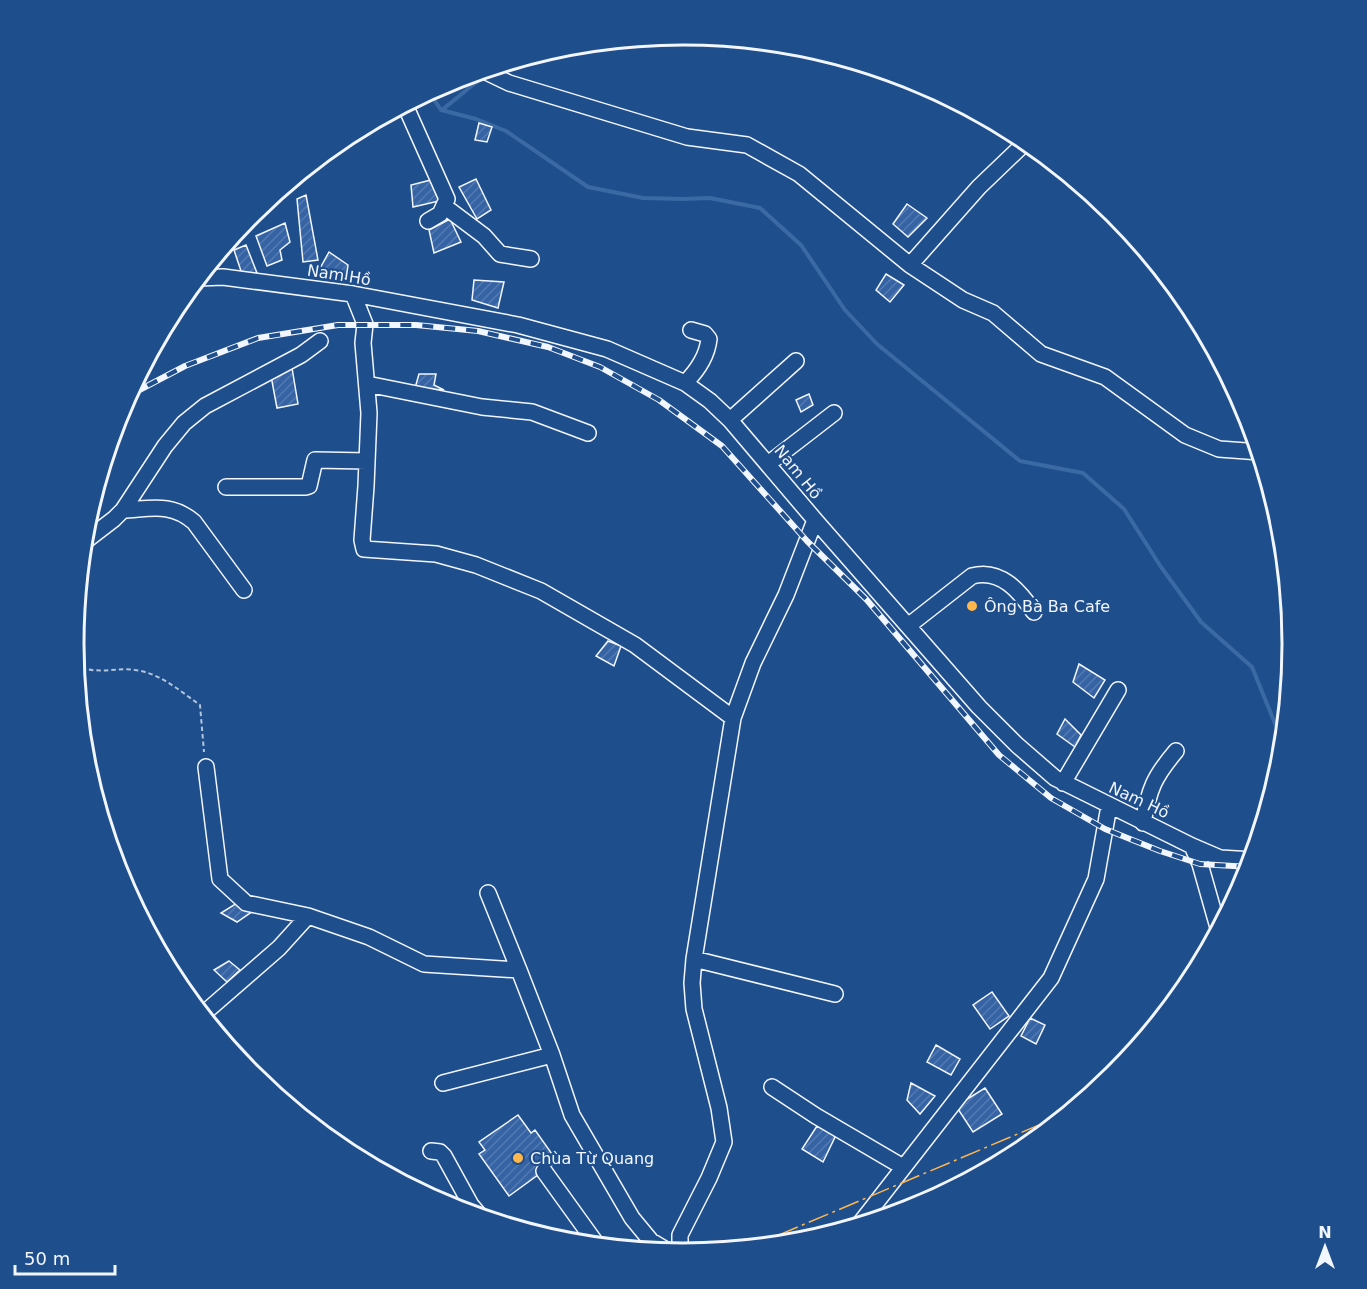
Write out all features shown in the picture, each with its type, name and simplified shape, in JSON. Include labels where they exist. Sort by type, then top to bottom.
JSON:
[{"type":"street","points":[[494,76],[509,83],[687,137],[747,145],[799,174],[910,265],[963,300],[993,313],[1041,354],[1105,376],[1185,435],[1219,448],[1251,451]]},
{"type":"street","points":[[408,112],[447,198],[440,214],[428,221]]},
{"type":"street","points":[[910,265],[979,187],[1020,148]]},
{"type":"street","points":[[444,206],[484,236],[500,254],[531,259]]},
{"type":"street","name":"Nam Hồ","points":[[210,278],[223,277],[353,294],[519,325],[607,349],[684,383],[710,401],[730,420],[979,707],[1017,745],[1055,778],[1192,846],[1220,858],[1243,859]]},
{"type":"street","points":[[353,294],[365,324],[363,343],[369,413],[362,540],[364,549],[436,554],[476,566],[541,591],[634,645],[733,718]]},
{"type":"street","points":[[684,383],[697,371],[708,347],[709,339],[705,334],[691,330]]},
{"type":"street","points":[[95,534],[123,510],[165,446],[184,423],[205,406],[301,355],[320,341]]},
{"type":"street","points":[[730,420],[796,361]]},
{"type":"street","points":[[367,384],[482,407],[532,412],[588,433]]},
{"type":"street","points":[[768,464],[834,413]]},
{"type":"street","points":[[226,487],[306,487],[309,486],[315,460],[368,461]]},
{"type":"street","points":[[123,510],[160,508],[176,509],[184,513],[194,522],[244,590]]},
{"type":"street","points":[[680,1244],[680,1235],[709,1178],[724,1142],[719,1108],[694,1009],[692,982],[733,718],[753,663],[786,595],[815,520]]},
{"type":"street","points":[[908,626],[972,576],[982,573],[1007,581],[1020,592],[1034,612]]},
{"type":"street","points":[[1064,783],[1118,690]]},
{"type":"street","points":[[1143,823],[1152,784],[1161,768],[1176,751]]},
{"type":"street","points":[[206,767],[220,879],[246,903],[308,916],[369,937],[424,964],[519,970]]},
{"type":"street","points":[[866,1215],[1051,978],[1096,879],[1109,806]]},
{"type":"street","points":[[1192,846],[1200,864],[1216,920]]},
{"type":"street","points":[[488,893],[552,1055],[572,1115],[632,1218],[655,1243]]},
{"type":"street","points":[[208,1009],[279,948],[308,916]]},
{"type":"street","points":[[694,959],[835,994]]},
{"type":"street","points":[[443,1083],[552,1055]]},
{"type":"street","points":[[772,1087],[816,1116],[903,1167]]},
{"type":"street","points":[[431,1151],[440,1152],[444,1156],[472,1205]]},
{"type":"street","points":[[544,1171],[591,1236]]},
{"type":"path","points":[[85,668],[99,671],[135,669],[164,679],[200,705],[206,767]]},
{"type":"building","points":[[479,123],[492,127],[487,142],[475,140]]},
{"type":"building","points":[[476,179],[491,210],[477,219],[459,187]]},
{"type":"building","points":[[431,180],[439,201],[413,207],[411,185]]},
{"type":"building","points":[[306,195],[318,260],[303,262],[297,199]]},
{"type":"building","points":[[907,204],[927,218],[908,237],[893,224]]},
{"type":"building","points":[[450,219],[461,242],[434,253],[429,230]]},
{"type":"building","points":[[285,223],[290,242],[280,250],[282,260],[267,266],[256,236]]},
{"type":"building","points":[[246,245],[257,273],[243,277],[234,250]]},
{"type":"building","points":[[329,252],[348,265],[346,279],[319,270]]},
{"type":"building","points":[[886,274],[904,285],[890,302],[876,290]]},
{"type":"building","points":[[474,280],[504,282],[498,308],[472,300]]},
{"type":"building","points":[[292,368],[298,404],[277,408],[271,376]]},
{"type":"building","points":[[419,374],[436,374],[434,385],[444,390],[415,388]]},
{"type":"building","points":[[809,394],[813,405],[801,412],[796,400]]},
{"type":"building","points":[[608,641],[621,646],[614,666],[596,656]]},
{"type":"building","points":[[1079,664],[1105,680],[1094,698],[1073,682]]},
{"type":"building","points":[[1065,719],[1081,735],[1075,747],[1057,734]]},
{"type":"building","points":[[237,903],[256,909],[237,922],[221,913]]},
{"type":"building","points":[[229,961],[240,970],[227,982],[214,970]]},
{"type":"building","points":[[992,992],[1009,1016],[990,1029],[973,1005]]},
{"type":"building","points":[[1030,1018],[1045,1025],[1036,1044],[1021,1036]]},
{"type":"building","points":[[936,1045],[960,1059],[951,1075],[927,1062]]},
{"type":"building","points":[[911,1083],[935,1096],[920,1114],[907,1100]]},
{"type":"building","points":[[985,1088],[1002,1114],[973,1132],[956,1106]]},
{"type":"building","name":"Chùa Từ Quang","points":[[518,1115],[531,1133],[535,1130],[557,1161],[509,1196],[479,1154],[485,1150],[479,1142]]},
{"type":"building","points":[[817,1126],[836,1135],[823,1162],[802,1149]]},
{"type":"waterway","points":[[442,110],[475,83]]},
{"type":"waterway","points":[[434,100],[441,110],[476,119],[506,131],[588,187],[643,198],[710,198],[760,208],[801,245],[845,310],[877,344],[1020,461],[1083,473],[1124,509],[1161,567],[1201,622],[1252,667],[1277,729]]},
{"type":"railway","points":[[142,389],[185,366],[258,338],[338,325],[416,325],[478,331],[548,347],[600,367],[659,400],[722,446],[807,541],[866,599],[999,755],[1051,798],[1105,829],[1160,851],[1200,864],[1240,866]]},
{"type":"power","points":[[775,1237],[1044,1123]]},
{"type":"place","name":"Ông Bà Ba Cafe","points":[[972,606]]},
{"type":"place","name":"Chùa Từ Quang","points":[[518,1158]]}]
